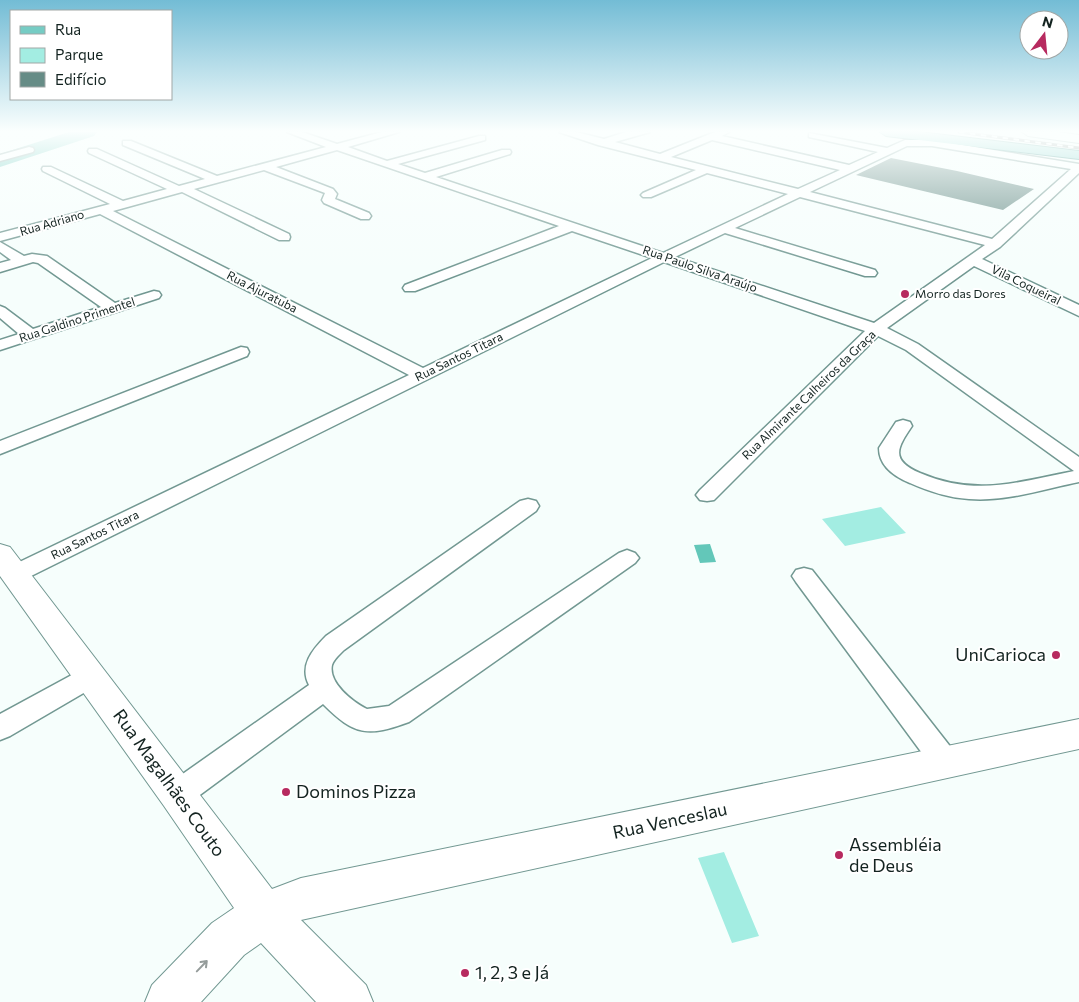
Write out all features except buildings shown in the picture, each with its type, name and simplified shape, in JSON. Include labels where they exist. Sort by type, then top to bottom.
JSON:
[{"type":"street","points":[[67,179],[120,204]]},
{"type":"street","points":[[158,179],[284,237]]},
{"type":"street","name":"Rua Adriano","points":[[0,237],[215,179]]},
{"type":"street","points":[[297,179],[329,191],[328,199],[330,201],[365,216]]},
{"type":"street","name":"Rua Paulo Silva Araújo","points":[[430,179],[876,329],[912,348],[1079,466]]},
{"type":"street","points":[[647,195],[684,179]]},
{"type":"street","points":[[744,179],[995,244]]},
{"type":"street","name":"Rua Santos Titara","points":[[7,564],[423,375],[664,257],[830,179]]},
{"type":"street","name":"Rua Almirante Calheiros da Graça","points":[[707,495],[876,329],[995,244],[1066,179]]},
{"type":"street","points":[[143,188],[157,194]]},
{"type":"street","name":"Rua Ajuratuba","points":[[100,210],[423,375]]},
{"type":"street","points":[[47,212],[61,220]]},
{"type":"street","points":[[410,288],[572,226]]},
{"type":"street","points":[[724,229],[870,273]]},
{"type":"street","points":[[0,246],[22,261]]},
{"type":"street","points":[[0,268],[32,258],[42,259],[114,309]]},
{"type":"street","name":"Vila Coqueiral","points":[[973,260],[1079,311]]},
{"type":"street","name":"Rua Galdino Primentel","points":[[0,345],[114,309],[154,294]]},
{"type":"street","points":[[0,311],[31,335]]},
{"type":"street","points":[[0,448],[241,352]]},
{"type":"street","points":[[903,426],[889,447],[894,463],[901,471],[943,488],[969,493],[989,492],[1079,476]]},
{"type":"street","points":[[528,506],[335,642],[319,661],[317,674],[324,689],[353,716],[371,721],[392,716],[627,558]]},
{"type":"street","name":"Rua Magalhães Couto","points":[[7,564],[178,794],[264,914],[349,1002]]},
{"type":"street","points":[[804,576],[946,763]]},
{"type":"street","points":[[0,728],[90,677]]},
{"type":"street","points":[[178,794],[324,689]]},
{"type":"street","name":"Rua Venceslau","points":[[169,1002],[228,939],[264,914],[301,899],[1079,734]]},
{"type":"green space","points":[[881,507],[906,533],[845,546],[822,519]]},
{"type":"green space","points":[[724,852],[759,936],[732,943],[698,858]]},
{"type":"shaded area","points":[[710,544],[716,562],[700,563],[694,545]]},
{"type":"place","name":"Morro das Dores","points":[[905,294]]},
{"type":"place","name":"UniCarioca","points":[[1056,655]]},
{"type":"place","name":"Dominos Pizza","points":[[286,792]]},
{"type":"place","name":"Assembléia de Deus","points":[[839,855]]},
{"type":"place","name":"1, 2, 3 e Já","points":[[465,973]]}]
